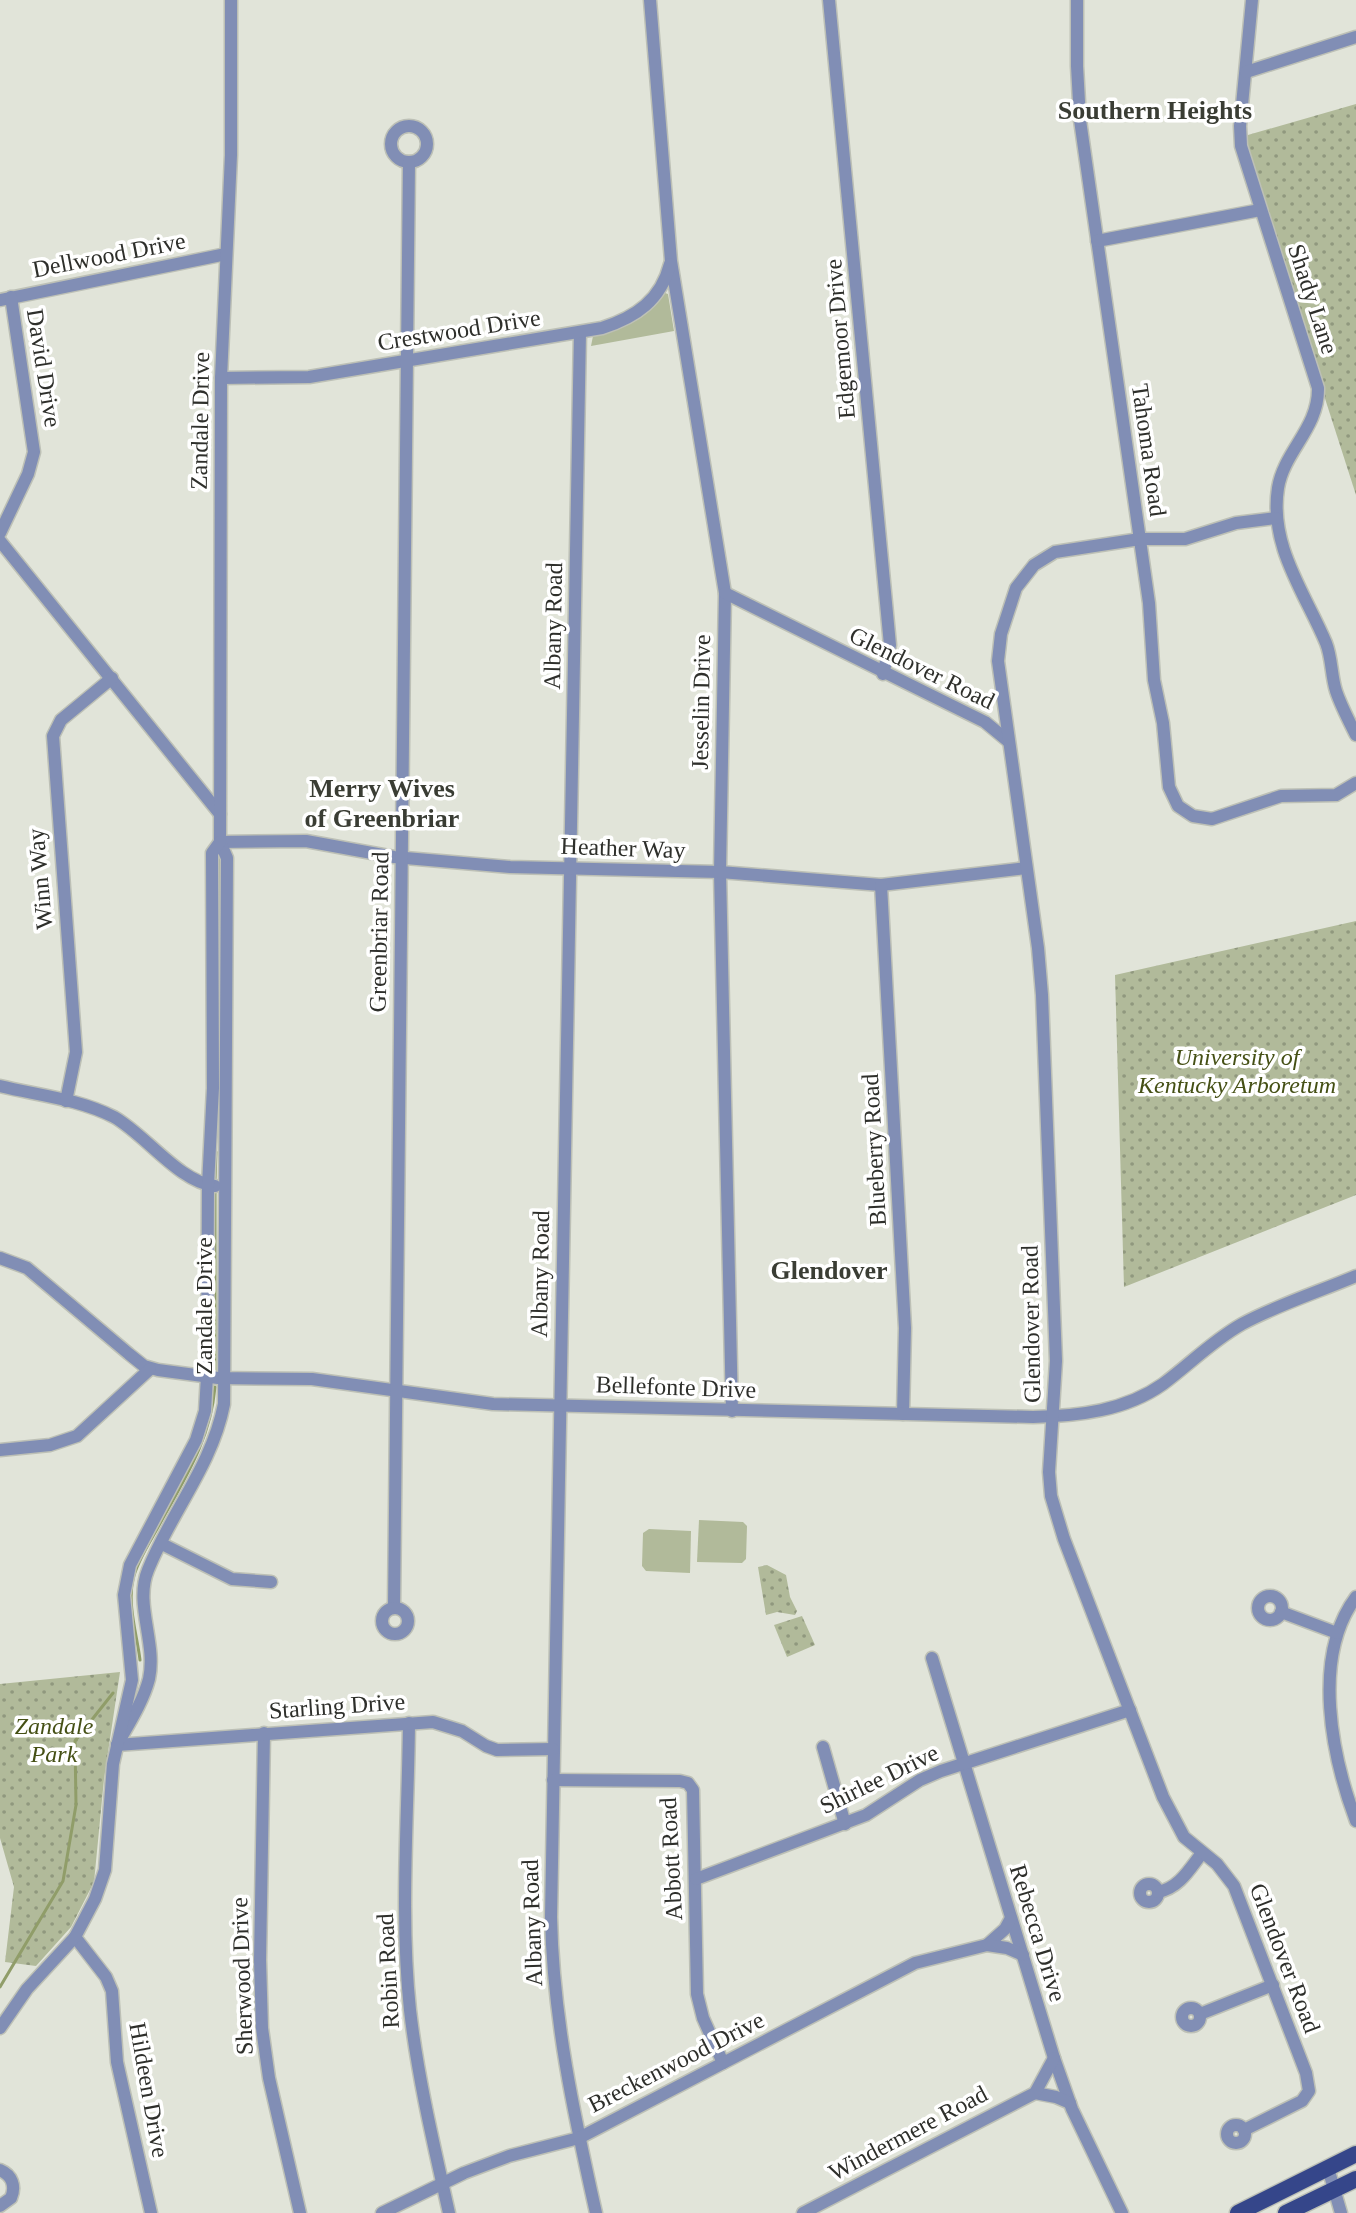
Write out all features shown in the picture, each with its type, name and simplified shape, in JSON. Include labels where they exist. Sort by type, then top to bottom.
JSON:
[{"type":"main road","points":[[1238,2213],[1356,2154]]},
{"type":"main road","points":[[1286,2213],[1356,2179]]},
{"type":"street","name":"Zandale Drive","points":[[117,1745],[148,1680],[149,1646],[144,1584],[215,1442],[224,1404],[226,1378],[227,858],[220,842],[221,378],[231,155],[231,0]]},
{"type":"street","name":"Jesselin Drive","points":[[650,0],[671,261],[725,593],[720,872],[732,1411]]},
{"type":"street","name":"Edgemoor Drive","points":[[829,0],[890,645],[883,674]]},
{"type":"street","name":"Tahoma Road","points":[[1077,0],[1080,120],[1149,603],[1154,680],[1163,723],[1172,798],[1185,812],[1206,819],[1270,799],[1336,795],[1356,783]]},
{"type":"street","name":"Shady Lane","points":[[1252,0],[1239,136],[1318,388],[1317,404],[1310,424],[1281,475],[1276,518],[1291,572],[1327,645],[1336,690],[1356,735]]},
{"type":"street","points":[[1246,72],[1356,37]]},
{"type":"street","name":"Greenbriar Road","points":[[394,1608],[409,162]]},
{"type":"street","points":[[1097,241],[1260,210]]},
{"type":"street","name":"Dellwood Drive","points":[[6,298],[226,254]]},
{"type":"street","name":"Crestwood Drive","points":[[221,378],[298,379],[616,324],[638,313],[660,288],[671,261]]},
{"type":"street","name":"David Drive","points":[[0,533],[28,474],[34,452],[6,298]]},
{"type":"street","name":"Albany Road","points":[[580,332],[551,1917],[554,1975],[564,2055],[596,2213]]},
{"type":"street","points":[[1008,741],[998,661],[1004,622],[1016,588],[1034,565],[1055,552],[1140,539],[1185,539],[1236,523],[1276,518]]},
{"type":"street","points":[[0,541],[220,814]]},
{"type":"street","name":"Glendover Road","points":[[725,593],[985,722],[1008,741],[1042,995],[1055,1346],[1049,1472],[1051,1496],[1064,1539],[1176,1826],[1217,1864],[1234,1886],[1306,2073],[1309,2091],[1302,2101],[1244,2130]]},
{"type":"street","name":"Winn Way","points":[[66,1101],[76,1052],[53,736],[61,720],[112,678]]},
{"type":"street","name":"Heather Way","points":[[220,842],[306,841],[401,857],[510,867],[720,872],[881,885],[1026,868]]},
{"type":"street","name":"Zandale Drive","points":[[0,2028],[27,1989],[75,1937],[105,1870],[111,1781],[132,1680],[124,1595],[128,1574],[141,1541],[196,1440],[205,1411],[208,1185],[213,1088],[212,853],[220,842]]},
{"type":"street","name":"Blueberry Road","points":[[881,885],[905,1328],[903,1414]]},
{"type":"street","points":[[0,1086],[93,1108],[117,1119],[196,1180],[208,1185],[226,1186]]},
{"type":"street","points":[[0,1258],[27,1268],[150,1369],[77,1436],[50,1445],[0,1450]]},
{"type":"street","name":"Bellefonte Drive","points":[[150,1369],[226,1378],[294,1377],[493,1404],[1054,1416],[1104,1410],[1132,1402],[1163,1383],[1203,1348],[1244,1323],[1356,1276]]},
{"type":"street","points":[[162,1544],[232,1579],[271,1582]]},
{"type":"street","points":[[1356,1597],[1337,1633],[1332,1670],[1333,1736],[1339,1770],[1356,1821]]},
{"type":"street","points":[[1281,1612],[1337,1633]]},
{"type":"street","name":"Rebecca Drive","points":[[932,1658],[1054,2058],[1070,2103],[1122,2213]]},
{"type":"street","name":"Shirlee Drive","points":[[696,1879],[866,1815],[920,1780],[963,1763],[1130,1710]]},
{"type":"street","name":"Starling Drive","points":[[117,1745],[409,1723],[444,1724],[497,1750],[553,1749]]},
{"type":"street","name":"Robin Road","points":[[409,1723],[408,1982],[417,2063],[449,2213]]},
{"type":"street","name":"Sherwood Drive","points":[[264,1733],[260,1960],[262,2028],[269,2078],[300,2213]]},
{"type":"street","points":[[823,1747],[845,1824]]},
{"type":"street","name":"Abbott Road","points":[[553,1780],[688,1783],[695,1796],[697,1994],[703,2018],[723,2063]]},
{"type":"street","points":[[1158,1892],[1169,1890],[1177,1884],[1202,1853]]},
{"type":"street","points":[[987,1945],[1005,1929],[1011,1918]]},
{"type":"street","name":"Hildeen Drive","points":[[75,1937],[106,1977],[112,1991],[117,2062],[151,2213]]},
{"type":"street","name":"Breckenwood Drive","points":[[382,2213],[442,2182],[509,2156],[579,2138],[915,1963],[987,1945],[1007,1948],[1023,1955]]},
{"type":"street","points":[[1200,2014],[1273,1985]]},
{"type":"street","points":[[1054,2058],[1035,2093],[1070,2103]]},
{"type":"street","name":"Windermere Road","points":[[803,2213],[1035,2093]]},
{"type":"street","points":[[1328,2168],[1341,2213]]},
{"type":"street","points":[[0,2170],[8,2175],[13,2186],[11,2198],[0,2206]]},
{"type":"green space","points":[[1356,104],[1356,495],[1241,137]]},
{"type":"green space","points":[[665,293],[668,294],[674,331],[591,346],[593,336],[634,322],[651,310]]},
{"type":"green space","name":"University of Kentucky Arboretum","points":[[1356,921],[1356,1195],[1124,1287],[1115,975]]},
{"type":"green space","points":[[699,1520],[743,1522],[747,1526],[746,1559],[742,1563],[697,1562]]},
{"type":"green space","points":[[649,1529],[691,1531],[690,1573],[646,1571],[642,1566],[643,1533]]},
{"type":"green space","points":[[767,1565],[786,1575],[790,1597],[797,1611],[795,1615],[777,1612],[766,1615],[758,1567]]},
{"type":"green space","points":[[802,1616],[815,1645],[787,1657],[774,1625]]},
{"type":"green space","name":"Zandale Park","points":[[120,1672],[104,1779],[94,1882],[71,1927],[36,1966],[5,1962],[14,1887],[0,1838],[0,1684]]},
{"type":"waterway","points":[[218,964],[219,856]]},
{"type":"waterway","points":[[215,1179],[216,1152]]},
{"type":"waterway","points":[[215,1193],[215,1370]]},
{"type":"waterway","points":[[140,1660],[132,1609],[133,1579],[201,1443],[215,1387]]},
{"type":"waterway","points":[[0,1987],[63,1881],[76,1805],[75,1741],[113,1693]]},
{"type":"district","name":"Southern Heights","points":[[1155,110]]},
{"type":"district","name":"Merry Wives of Greenbriar","points":[[382,803]]},
{"type":"district","name":"Glendover","points":[[829,1270]]}]
